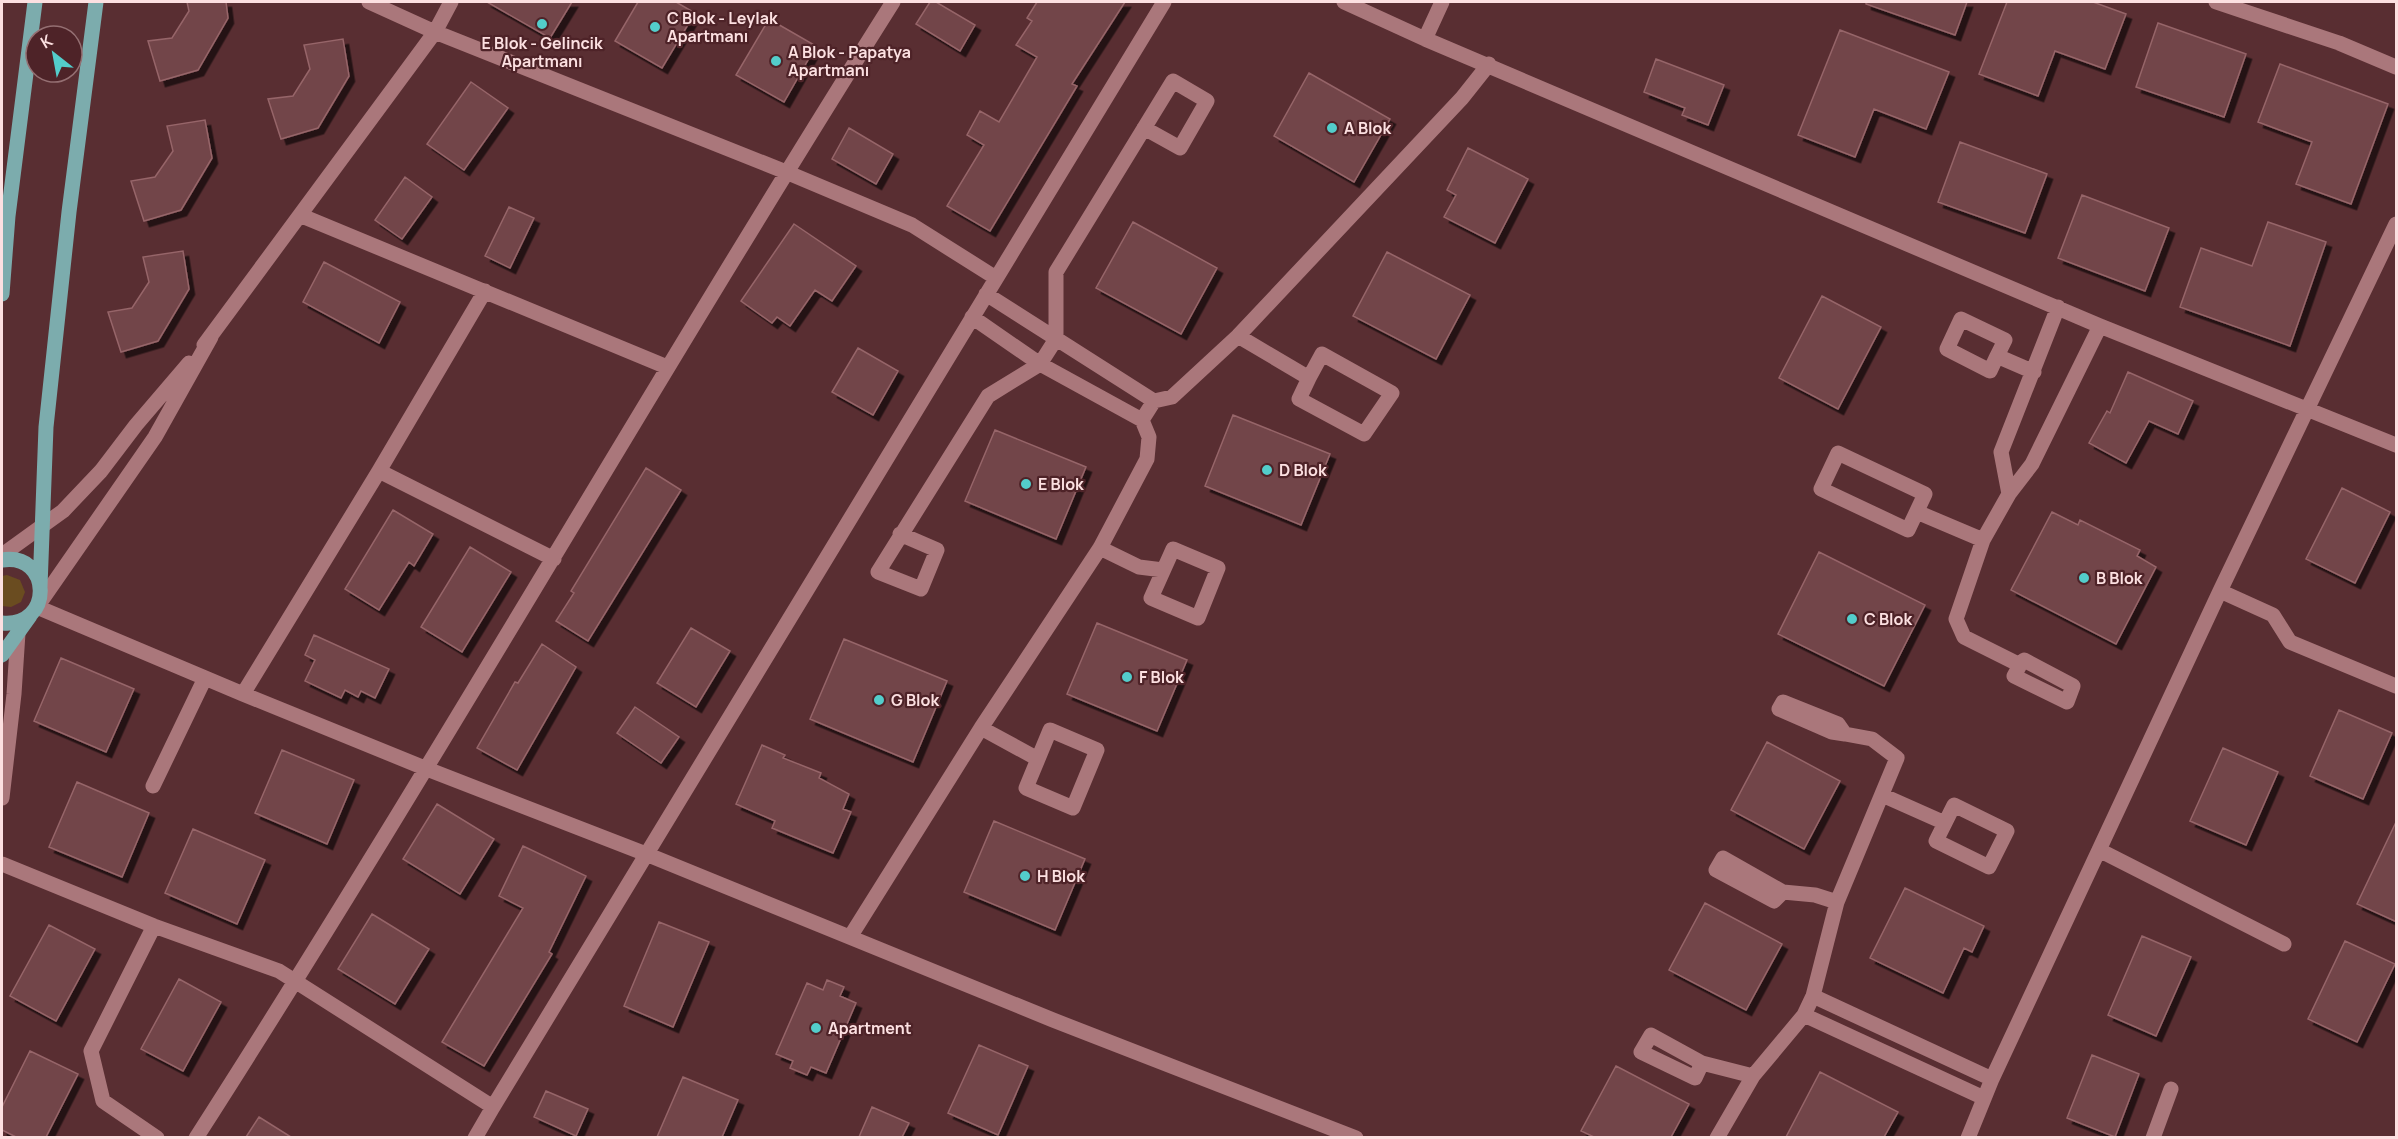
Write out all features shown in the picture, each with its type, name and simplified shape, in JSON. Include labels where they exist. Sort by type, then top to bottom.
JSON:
[{"type":"main road","points":[[2,294],[5,216],[35,2]]},
{"type":"main road","points":[[2,655],[35,609],[40,586],[46,427],[69,212],[96,2]]},
{"type":"main road","points":[[2,560],[12,559],[26,564],[35,573],[40,586]]},
{"type":"main road","points":[[2,623],[21,621],[35,609]]},
{"type":"street","points":[[369,2],[435,32],[786,171],[912,225],[996,278]]},
{"type":"street","points":[[2,555],[63,511],[101,471],[135,425],[211,337],[435,32],[451,2]]},
{"type":"street","points":[[196,1137],[296,982],[427,769],[786,171],[893,2]]},
{"type":"street","points":[[475,1137],[1164,2]]},
{"type":"street","points":[[1344,2],[1425,39],[1489,64],[2100,326],[2308,407],[2397,445]]},
{"type":"street","points":[[1425,39],[1442,2]]},
{"type":"street","points":[[2216,2],[2339,43],[2397,67]]},
{"type":"street","points":[[986,294],[1154,401],[1172,397],[1238,336],[1462,98],[1489,64]]},
{"type":"street","points":[[900,534],[988,396],[1040,364],[1056,339],[1056,272],[1144,128],[1173,81],[1207,101],[1180,148],[1144,128]]},
{"type":"street","points":[[302,216],[667,368]]},
{"type":"street","points":[[1968,1137],[1992,1078],[2098,850],[2397,224]]},
{"type":"street","points":[[243,694],[379,471],[484,291]]},
{"type":"street","points":[[2009,494],[2001,452],[2058,307]]},
{"type":"street","points":[[849,937],[981,728],[1100,548],[1147,459],[1149,437],[1142,420],[1040,364],[972,317]]},
{"type":"street","points":[[2020,665],[1964,637],[1956,619],[1983,540],[2009,494],[2032,464],[2100,326]]},
{"type":"street","points":[[1238,336],[1309,378]]},
{"type":"street","points":[[211,337],[155,437],[35,609],[1053,1020],[1356,1137]]},
{"type":"street","points":[[1322,354],[1392,393],[1364,434],[1299,399],[1309,378],[1322,354]]},
{"type":"street","points":[[1997,356],[2034,372]]},
{"type":"street","points":[[1142,420],[1154,401]]},
{"type":"street","points":[[1838,453],[1925,494],[1917,512],[1908,531],[1821,489],[1838,453]]},
{"type":"street","points":[[379,471],[554,559]]},
{"type":"street","points":[[1917,512],[1983,540]]},
{"type":"street","points":[[1100,548],[1139,567],[1163,570]]},
{"type":"street","points":[[1173,549],[1218,568],[1198,618],[1150,598],[1163,570],[1173,549]]},
{"type":"street","points":[[2220,591],[2272,615],[2290,642],[2397,686]]},
{"type":"street","points":[[2,798],[14,694],[18,633]]},
{"type":"street","points":[[153,786],[205,678]]},
{"type":"street","points":[[981,728],[1038,759]]},
{"type":"street","points":[[1050,730],[1097,750],[1073,808],[1026,788],[1038,759],[1050,730]]},
{"type":"street","points":[[1717,1137],[1753,1076],[1804,1014],[1813,996],[1836,902],[1897,758],[1872,739],[1845,734]]},
{"type":"street","points":[[1882,795],[1945,823]]},
{"type":"street","points":[[1954,805],[2007,831],[1989,867],[1936,841],[1945,823],[1954,805]]},
{"type":"street","points":[[2098,850],[2284,944]]},
{"type":"street","points":[[2,864],[154,926],[279,971],[493,1107]]},
{"type":"street","points":[[1783,892],[1815,895],[1836,902]]},
{"type":"street","points":[[154,926],[92,1051],[103,1101],[157,1137]]},
{"type":"street","points":[[1813,996],[1992,1078]]},
{"type":"street","points":[[1804,1014],[1984,1098]]},
{"type":"street","points":[[1702,1062],[1753,1076]]},
{"type":"street","points":[[2153,1137],[2171,1089]]},
{"type":"shaded area","points":[[7,575],[20,580],[25,592],[21,602],[11,607],[2,606],[2,576]]},
{"type":"building","points":[[187,2],[226,2],[228,18],[198,70],[160,81],[148,41],[172,38],[189,11]]},
{"type":"building","name":"E Blok - Gelincik Apartmanı","points":[[487,2],[572,2],[550,38]]},
{"type":"building","name":"C Blok - Leylak Apartmanı","points":[[638,2],[676,2],[695,13],[662,68],[615,41]]},
{"type":"building","points":[[930,2],[936,2],[975,25],[960,51],[916,24]]},
{"type":"building","points":[[1037,2],[1125,2],[1072,84],[1077,86],[990,231],[947,206],[984,145],[967,135],[980,111],[999,122],[1037,57],[1016,45],[1032,21],[1027,18]]},
{"type":"building","points":[[1866,2],[1967,2],[1955,35],[1866,4]]},
{"type":"building","points":[[2007,2],[2093,2],[2126,14],[2105,69],[2055,51],[2038,96],[1979,74]]},
{"type":"building","name":"A Blok - Papatya Apartmanı","points":[[769,19],[816,46],[784,102],[736,75]]},
{"type":"building","points":[[2158,23],[2246,54],[2224,117],[2136,87]]},
{"type":"building","points":[[1840,30],[1949,72],[1926,129],[1874,109],[1855,157],[1798,135]]},
{"type":"building","points":[[343,39],[349,76],[318,128],[281,139],[268,99],[293,96],[310,69],[304,45]]},
{"type":"building","points":[[1656,59],[1724,85],[1708,125],[1682,115],[1685,108],[1644,92]]},
{"type":"building","points":[[2280,64],[2388,104],[2351,204],[2296,184],[2312,142],[2258,122]]},
{"type":"building","name":"A Blok","points":[[1309,73],[1390,119],[1354,182],[1274,136]]},
{"type":"building","points":[[471,82],[508,108],[464,170],[427,144]]},
{"type":"building","points":[[205,120],[212,158],[181,210],[144,221],[131,181],[155,177],[173,151],[167,126]]},
{"type":"building","points":[[849,128],[893,154],[876,184],[832,159]]},
{"type":"building","points":[[1960,142],[2047,174],[2025,233],[1938,202]]},
{"type":"building","points":[[1468,148],[1528,179],[1495,243],[1444,217],[1456,195],[1447,190]]},
{"type":"building","points":[[405,177],[432,197],[402,239],[375,220]]},
{"type":"building","points":[[2082,195],[2169,228],[2145,291],[2058,258]]},
{"type":"building","points":[[509,207],[534,218],[510,268],[485,256]]},
{"type":"building","points":[[1133,222],[1217,268],[1181,334],[1096,288]]},
{"type":"building","points":[[2268,222],[2326,242],[2290,346],[2180,307],[2201,248],[2252,266]]},
{"type":"building","points":[[794,224],[856,266],[832,301],[815,290],[790,326],[777,317],[772,323],[741,301]]},
{"type":"building","points":[[183,251],[189,289],[158,341],[121,352],[108,312],[132,308],[149,282],[143,257]]},
{"type":"building","points":[[1387,252],[1470,295],[1436,359],[1353,316]]},
{"type":"building","points":[[324,262],[400,302],[379,343],[303,302]]},
{"type":"building","points":[[1822,296],[1881,327],[1838,409],[1779,378]]},
{"type":"building","points":[[858,348],[898,371],[873,415],[832,392]]},
{"type":"building","points":[[2128,372],[2193,401],[2178,434],[2149,421],[2126,463],[2089,443],[2107,411],[2110,413]]},
{"type":"building","name":"D Blok","points":[[1233,415],[1330,454],[1301,525],[1205,486]]},
{"type":"building","name":"E Blok","points":[[995,430],[1086,467],[1056,539],[965,501]]},
{"type":"building","points":[[646,468],[681,490],[588,641],[556,621],[574,593],[571,591]]},
{"type":"building","points":[[2342,488],[2390,512],[2355,583],[2306,559]]},
{"type":"building","points":[[393,510],[433,534],[414,566],[409,562],[379,610],[345,589]]},
{"type":"building","name":"B Blok","points":[[2052,512],[2078,525],[2080,520],[2140,550],[2137,556],[2156,567],[2116,644],[2011,590]]},
{"type":"building","points":[[470,547],[511,572],[462,652],[421,627]]},
{"type":"building","name":"C Blok","points":[[1819,552],[1925,605],[1884,686],[1778,634]]},
{"type":"building","name":"F Blok","points":[[1097,623],[1187,660],[1157,731],[1067,694]]},
{"type":"building","points":[[691,628],[730,651],[696,707],[657,683]]},
{"type":"building","points":[[314,635],[389,669],[375,698],[361,691],[358,697],[345,690],[341,698],[305,681],[315,660],[305,655]]},
{"type":"building","name":"G Blok","points":[[844,639],[947,681],[913,762],[810,719]]},
{"type":"building","points":[[542,644],[576,667],[517,770],[477,748],[515,682],[518,683]]},
{"type":"building","points":[[61,658],[134,689],[106,752],[34,721]]},
{"type":"building","points":[[635,707],[679,737],[661,763],[617,733]]},
{"type":"building","points":[[2339,710],[2392,733],[2363,799],[2310,776]]},
{"type":"building","points":[[1767,742],[1840,781],[1804,849],[1731,810]]},
{"type":"building","points":[[762,745],[785,755],[783,758],[821,773],[819,778],[849,794],[843,809],[851,812],[833,853],[772,828],[775,821],[736,804]]},
{"type":"building","points":[[2223,748],[2278,772],[2246,845],[2190,821]]},
{"type":"building","points":[[282,750],[354,780],[327,844],[255,813]]},
{"type":"building","points":[[77,782],[149,813],[122,877],[49,847]]},
{"type":"building","points":[[437,804],[494,839],[460,894],[403,859]]},
{"type":"building","points":[[2397,820],[2397,922],[2357,904]]},
{"type":"building","name":"H Blok","points":[[994,821],[1085,859],[1055,930],[964,892]]},
{"type":"building","points":[[193,829],[265,860],[237,924],[165,893]]},
{"type":"building","points":[[523,846],[586,876],[549,952],[552,954],[484,1066],[442,1042],[523,908],[499,896]]},
{"type":"building","points":[[1905,888],[1984,926],[1972,952],[1964,948],[1943,993],[1870,958]]},
{"type":"building","points":[[1705,903],[1782,944],[1746,1010],[1669,970]]},
{"type":"building","points":[[372,914],[429,949],[395,1004],[338,969]]},
{"type":"building","points":[[659,922],[709,942],[673,1027],[624,1006]]},
{"type":"building","points":[[49,925],[95,949],[56,1021],[10,996]]},
{"type":"building","points":[[2142,936],[2191,957],[2156,1036],[2108,1015]]},
{"type":"building","points":[[2345,941],[2395,964],[2357,1042],[2308,1019]]},
{"type":"building","points":[[179,979],[221,1002],[183,1071],[141,1049]]},
{"type":"building","name":"Apartment","points":[[827,980],[844,987],[840,996],[856,1003],[826,1073],[811,1067],[807,1075],[790,1068],[793,1061],[776,1054],[807,983],[823,990]]},
{"type":"building","points":[[979,1045],[1028,1066],[998,1135],[948,1113]]},
{"type":"building","points":[[30,1051],[78,1074],[46,1137],[16,1137],[2,1130],[2,1107]]},
{"type":"building","points":[[2092,1055],[2139,1074],[2115,1137],[2067,1118]]},
{"type":"building","points":[[1616,1066],[1689,1104],[1671,1137],[1594,1137],[1581,1131]]},
{"type":"building","points":[[1820,1072],[1898,1112],[1884,1137],[1786,1137]]},
{"type":"building","points":[[683,1077],[738,1100],[722,1137],[657,1137]]},
{"type":"building","points":[[546,1091],[588,1109],[576,1136],[534,1117]]},
{"type":"building","points":[[872,1107],[909,1123],[902,1137],[859,1137]]},
{"type":"building","points":[[259,1117],[291,1137],[246,1137]]},
{"type":"place","name":"E Blok - Gelincik Apartmanı","points":[[542,24]]},
{"type":"place","name":"C Blok - Leylak Apartmanı","points":[[655,27]]},
{"type":"place","name":"A Blok - Papatya Apartmanı","points":[[776,61]]},
{"type":"place","name":"A Blok","points":[[1332,128]]},
{"type":"place","name":"D Blok","points":[[1267,470]]},
{"type":"place","name":"E Blok","points":[[1026,484]]},
{"type":"place","name":"B Blok","points":[[2084,578]]},
{"type":"place","name":"C Blok","points":[[1852,619]]},
{"type":"place","name":"F Blok","points":[[1127,677]]},
{"type":"place","name":"G Blok","points":[[879,700]]},
{"type":"place","name":"H Blok","points":[[1025,876]]},
{"type":"place","name":"Apartment","points":[[816,1028]]}]
